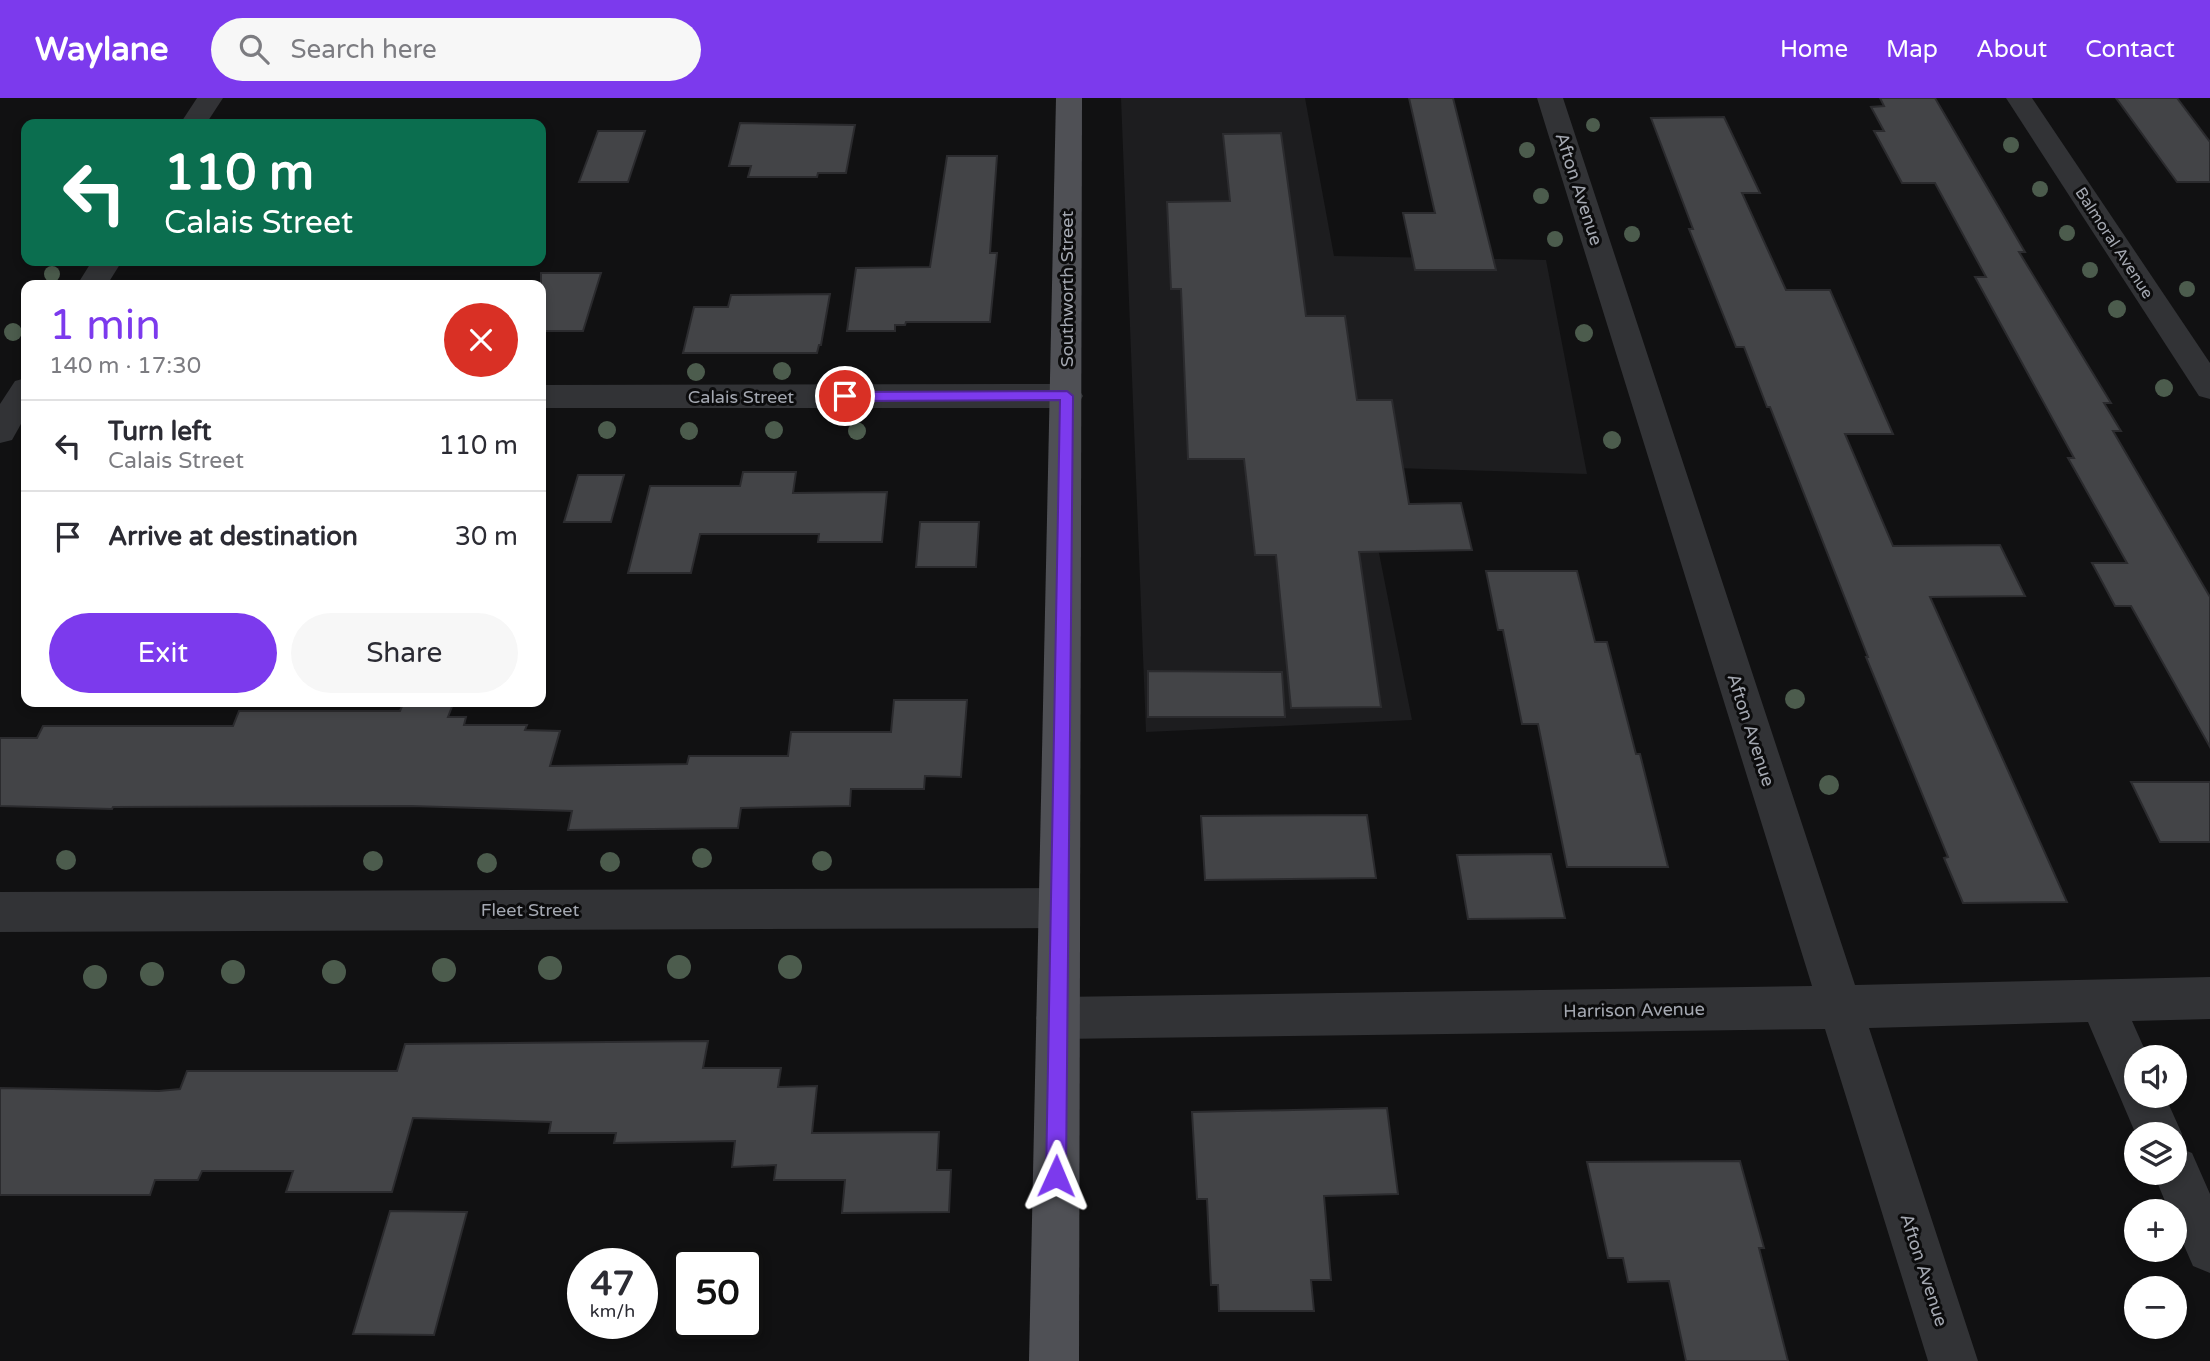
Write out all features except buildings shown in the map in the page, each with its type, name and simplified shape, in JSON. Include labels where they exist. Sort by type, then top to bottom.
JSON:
[{"type":"main road","name":"Southworth Street","points":[[1054,1361],[1069,98]]},
{"type":"street","points":[[196,119],[210,98]]},
{"type":"street","name":"Afton Avenue","points":[[1550,98],[1953,1361]]},
{"type":"street","name":"Balmoral Avenue","points":[[2019,98],[2210,388]]},
{"type":"street","name":"Calais Street","points":[[546,397],[1067,396]]},
{"type":"street","points":[[0,431],[21,400]]},
{"type":"street","name":"Fleet Street","points":[[0,912],[1059,908]]},
{"type":"street","name":"Harrison Avenue","points":[[1058,1018],[1840,1007],[2210,998]]},
{"type":"street","points":[[2101,1001],[2124,1053]]},
{"type":"street","points":[[2182,1185],[2210,1249]]},
{"type":"shaded area","points":[[1121,98],[1305,98],[1334,256],[1546,260],[1587,474],[1362,467],[1412,720],[1146,732]]},
{"type":"route","points":[[845,396],[1067,396],[1056,1176]]}]
